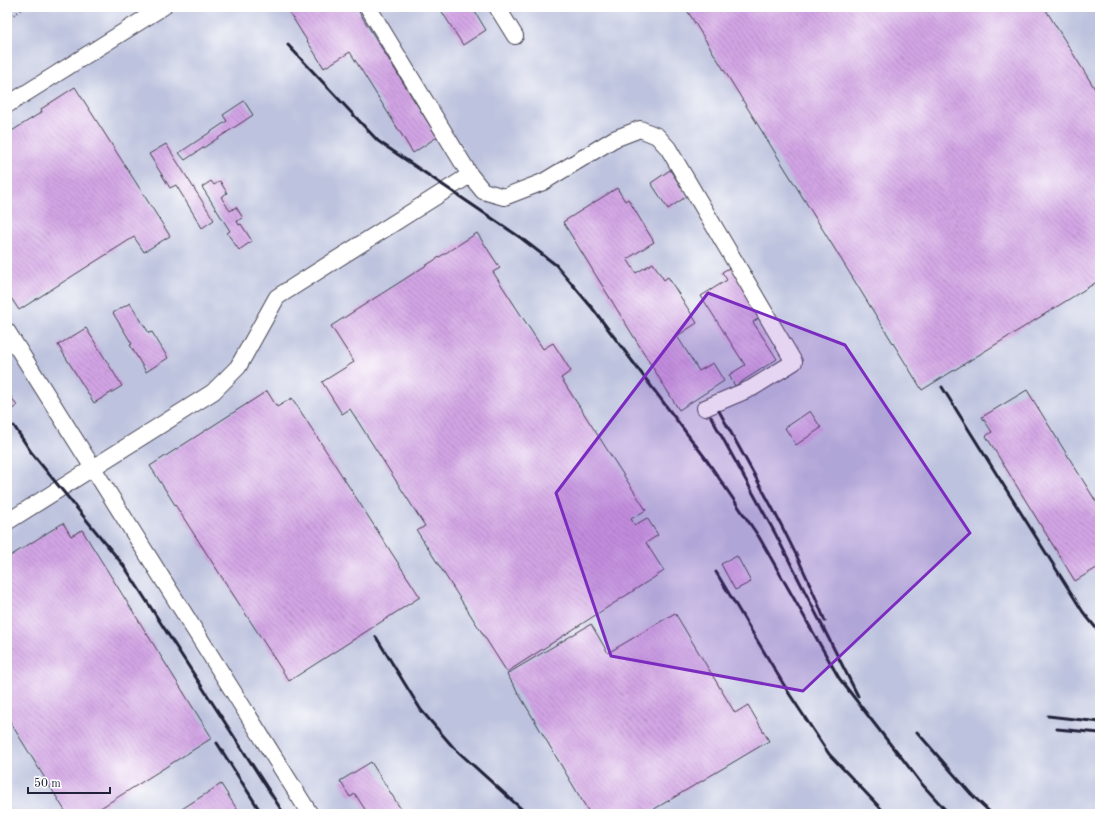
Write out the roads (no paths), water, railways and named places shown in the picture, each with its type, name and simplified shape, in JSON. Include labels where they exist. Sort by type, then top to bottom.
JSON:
[{"type":"lane","points":[[7,105],[162,7]]},
{"type":"lane","points":[[368,7],[470,176],[483,191],[504,198],[543,182],[614,139],[640,129],[657,136],[668,148],[794,362],[752,388],[705,408]]},
{"type":"lane","points":[[497,7],[515,36]]},
{"type":"lane","points":[[7,522],[213,392],[238,367],[277,297],[470,176]]},
{"type":"lane","points":[[7,331],[310,814]]},
{"type":"railway","points":[[288,45],[378,141],[521,238],[556,265],[593,309],[706,459],[759,537],[839,678],[897,753]]},
{"type":"railway","points":[[942,387],[1083,612],[1100,633]]},
{"type":"railway","points":[[719,411],[789,541],[825,621]]},
{"type":"railway","points":[[711,417],[775,533],[858,696]]},
{"type":"railway","points":[[14,426],[31,452],[124,566],[284,814]]},
{"type":"railway","points":[[716,572],[790,695],[829,754],[886,814]]},
{"type":"railway","points":[[376,637],[421,710],[453,747],[527,814]]},
{"type":"railway","points":[[1048,716],[1100,722]]},
{"type":"railway","points":[[1057,729],[1100,733]]},
{"type":"railway","points":[[917,732],[971,794],[992,814]]},
{"type":"railway","points":[[217,743],[262,814]]},
{"type":"railway","points":[[895,749],[921,783],[949,814]]}]
